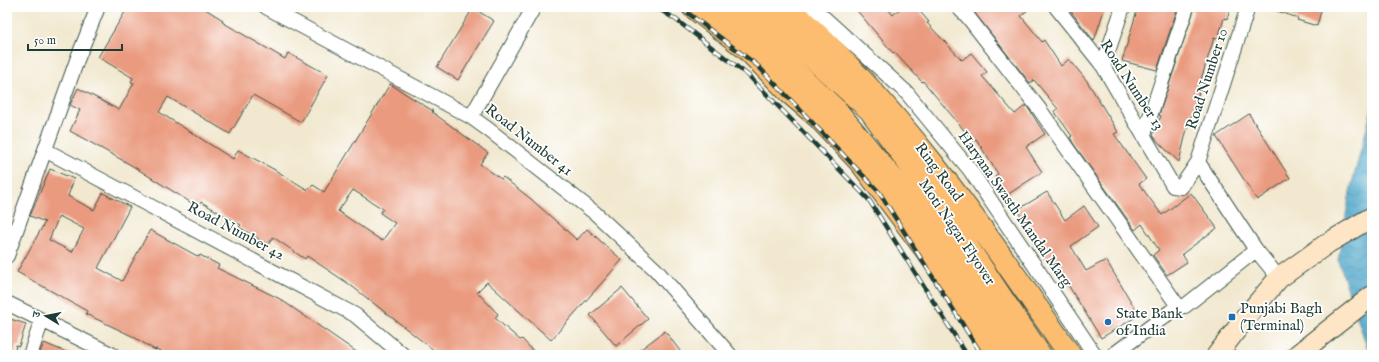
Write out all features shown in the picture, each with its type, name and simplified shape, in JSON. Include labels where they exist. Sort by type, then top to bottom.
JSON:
[{"type":"main road","points":[[693,7],[801,90],[836,110]]},
{"type":"main road","points":[[724,7],[804,78],[836,110],[926,219],[1019,355]]},
{"type":"main road","points":[[757,7],[870,110],[898,129],[932,160]]},
{"type":"main road","name":"Ring Road","points":[[787,7],[863,80],[932,160],[1065,350]]},
{"type":"main road","points":[[747,49],[791,94],[818,117],[862,164],[935,262],[998,355]]},
{"type":"main road","name":"Moti Nagar Flyover","points":[[870,110],[940,206],[1040,355]]},
{"type":"main road","points":[[1217,355],[1249,313],[1279,278],[1328,243],[1372,217]]},
{"type":"main road","points":[[1297,355],[1372,296]]},
{"type":"street","points":[[7,256],[98,7]]},
{"type":"street","name":"Road Number 41","points":[[266,7],[471,117],[595,213],[656,270],[730,355]]},
{"type":"street","points":[[471,117],[534,7]]},
{"type":"street","name":"Haryana Swasth Mandal Marg","points":[[812,7],[907,93],[970,170],[1095,355]]},
{"type":"street","points":[[958,7],[968,17],[1040,110],[1178,306]]},
{"type":"street","points":[[1102,66],[1123,7]]},
{"type":"street","points":[[1144,134],[1187,7]]},
{"type":"street","name":"Road Number 10","points":[[1174,186],[1181,187],[1198,162],[1248,7]]},
{"type":"street","name":"Road Number 13","points":[[1060,9],[1102,66],[1174,186]]},
{"type":"street","name":"Road Number 42","points":[[45,150],[355,315],[403,355]]},
{"type":"street","points":[[1198,162],[1256,250],[1279,278]]},
{"type":"street","points":[[1113,355],[1178,306],[1185,306],[1256,250]]},
{"type":"street","points":[[7,303],[113,355]]},
{"type":"street","points":[[30,355],[42,320]]},
{"type":"water","points":[[1372,109],[1372,354],[1367,347],[1338,260],[1351,187]]},
{"type":"building","points":[[128,7],[202,7],[223,20],[222,22],[285,59],[288,53],[328,75],[301,122],[253,95],[230,134],[168,97],[159,112],[233,159],[238,150],[308,190],[313,185],[324,192],[390,84],[433,111],[432,112],[488,153],[480,164],[501,179],[503,177],[531,199],[577,240],[587,229],[622,260],[551,340],[487,282],[477,292],[498,314],[495,318],[520,340],[522,339],[537,355],[440,355],[349,284],[307,256],[305,259],[273,237],[268,245],[239,227],[241,225],[201,202],[198,207],[131,165],[70,131],[80,110],[70,105],[78,88],[119,110],[134,83],[131,82],[133,78],[98,57]],"holes":[[[353,190],[383,209],[380,213],[395,223],[382,241],[338,211]]]},
{"type":"building","points":[[854,7],[886,7],[893,15],[902,7],[916,7],[929,22],[927,23],[962,60],[971,53],[987,72],[982,76],[1015,114],[1026,105],[1045,134],[1026,147],[1042,172],[1007,195],[995,176],[998,174],[976,139],[973,141],[923,81],[922,82],[894,52],[893,53]]},
{"type":"building","points":[[970,7],[1031,7],[1021,16],[1042,42],[1044,40],[1061,66],[1069,59],[1087,81],[1118,132],[1114,134],[1146,179],[1139,184],[1162,215],[1191,193],[1217,228],[1182,254],[1187,262],[1167,275],[1153,255],[1159,250],[1142,224],[1135,230],[1073,143],[1070,137],[1072,136],[1054,111],[1058,109],[1034,80],[1030,83]]},
{"type":"building","points":[[1069,7],[1105,7],[1094,41],[1069,9]]},
{"type":"building","points":[[1138,7],[1178,7],[1157,70],[1122,61]]},
{"type":"building","points":[[1195,7],[1231,7],[1227,19],[1224,18],[1218,39],[1214,38],[1199,86],[1201,86],[1186,133],[1179,162],[1157,141],[1153,135],[1161,116],[1159,115]]},
{"type":"building","points":[[1272,7],[1322,7],[1317,26],[1297,20],[1298,18],[1271,9]]},
{"type":"building","points":[[473,8],[494,21],[458,80],[437,67]]},
{"type":"building","points":[[1249,114],[1290,178],[1257,200],[1216,136]]},
{"type":"building","points":[[50,169],[74,179],[68,196],[94,210],[103,193],[130,207],[98,268],[122,281],[150,230],[199,257],[200,255],[219,265],[217,268],[280,299],[361,355],[169,355],[156,349],[155,350],[132,336],[86,314],[87,311],[17,272],[45,222],[30,216]],"holes":[[[59,216],[84,229],[72,252],[49,240]]]},
{"type":"building","points":[[1047,192],[1065,220],[1084,206],[1098,227],[1071,246],[1086,271],[1106,260],[1139,315],[1101,338],[1052,259],[1047,262],[1033,242],[1036,240],[1017,210]]},
{"type":"building","points":[[622,288],[648,319],[616,346],[590,315]]},
{"type":"building","points":[[7,318],[26,324],[19,346],[16,345],[14,355],[7,355]]},
{"type":"building","points":[[665,331],[683,355],[633,355]]},
{"type":"building","points":[[44,343],[73,355],[39,355]]},
{"type":"railway","points":[[656,7],[675,19],[749,76],[869,200],[967,355]]},
{"type":"railway","points":[[680,7],[758,66],[879,192],[982,355]]},
{"type":"place","name":"Punjabi Bagh (Terminal)","points":[[1232,317]]},
{"type":"place","name":"State Bank of India","points":[[1108,322]]}]
